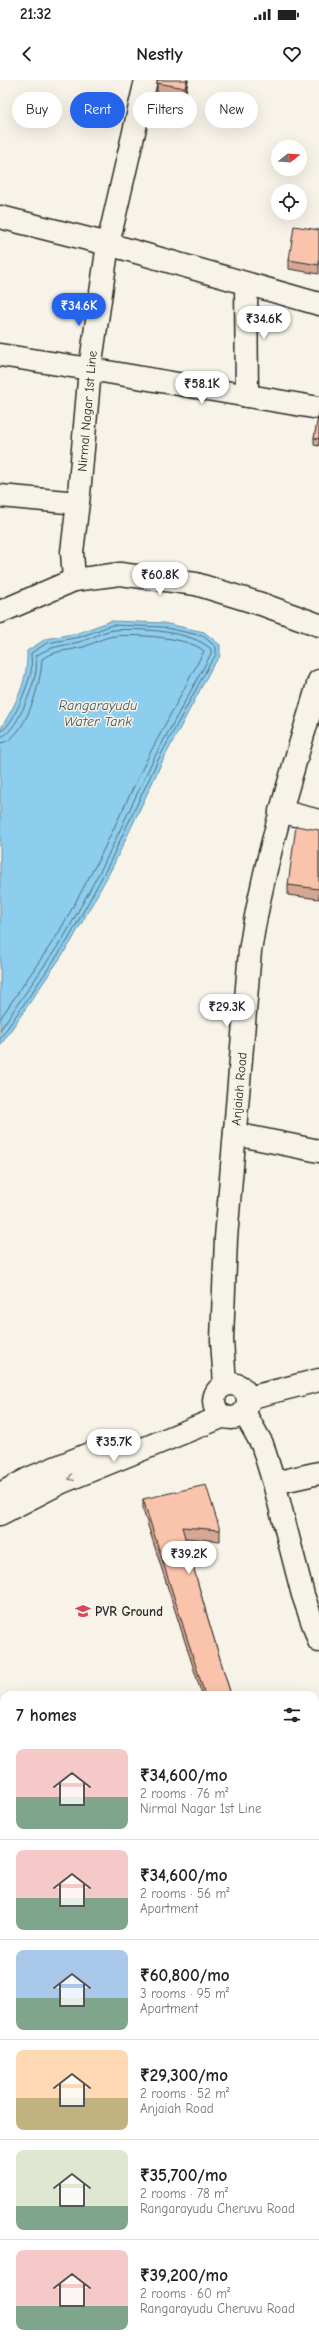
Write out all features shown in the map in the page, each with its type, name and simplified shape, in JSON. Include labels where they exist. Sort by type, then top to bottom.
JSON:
[{"type":"street","name":"Nirmal Nagar 1st Line","points":[[74,580],[72,552],[78,504],[90,369],[108,244],[146,80]]},
{"type":"street","points":[[0,218],[108,244],[319,304]]},
{"type":"street","points":[[246,284],[247,396]]},
{"type":"street","points":[[0,355],[319,408]]},
{"type":"street","points":[[0,496],[78,504]]},
{"type":"street","points":[[0,612],[74,580],[120,574],[196,584],[261,604],[319,625]]},
{"type":"street","name":"Anjaiah Road","points":[[232,1408],[215,1396],[219,1389],[225,1385],[222,1332],[226,1238],[250,951],[255,917],[280,811],[317,693]]},
{"type":"street","points":[[280,811],[319,821]]},
{"type":"street","points":[[235,1134],[319,1150]]},
{"type":"street","points":[[0,1494],[30,1478],[232,1408],[319,1380]]},
{"type":"street","points":[[232,1408],[262,1444],[274,1483],[303,1595],[319,1641]]},
{"type":"street","points":[[0,1514],[62,1482],[232,1408]]},
{"type":"street","points":[[274,1483],[319,1473]]},
{"type":"water","name":"Rangarayudu Water Tank","points":[[111,621],[163,623],[204,632],[220,645],[220,656],[212,667],[162,762],[112,868],[71,942],[0,1046],[0,730],[20,692],[27,662],[27,651],[46,639],[78,633]]},
{"type":"building","points":[[157,80],[187,80],[185,88],[157,83]]},
{"type":"building","points":[[294,226],[319,230],[319,265],[289,260]]},
{"type":"building","points":[[319,413],[319,439],[314,438]]},
{"type":"building","points":[[296,826],[319,830],[319,889],[288,885]]},
{"type":"building","points":[[206,1485],[220,1530],[182,1527],[230,1691],[204,1691],[143,1499]]},
{"type":"place","name":"PVR Ground","points":[[83,1611]]}]
